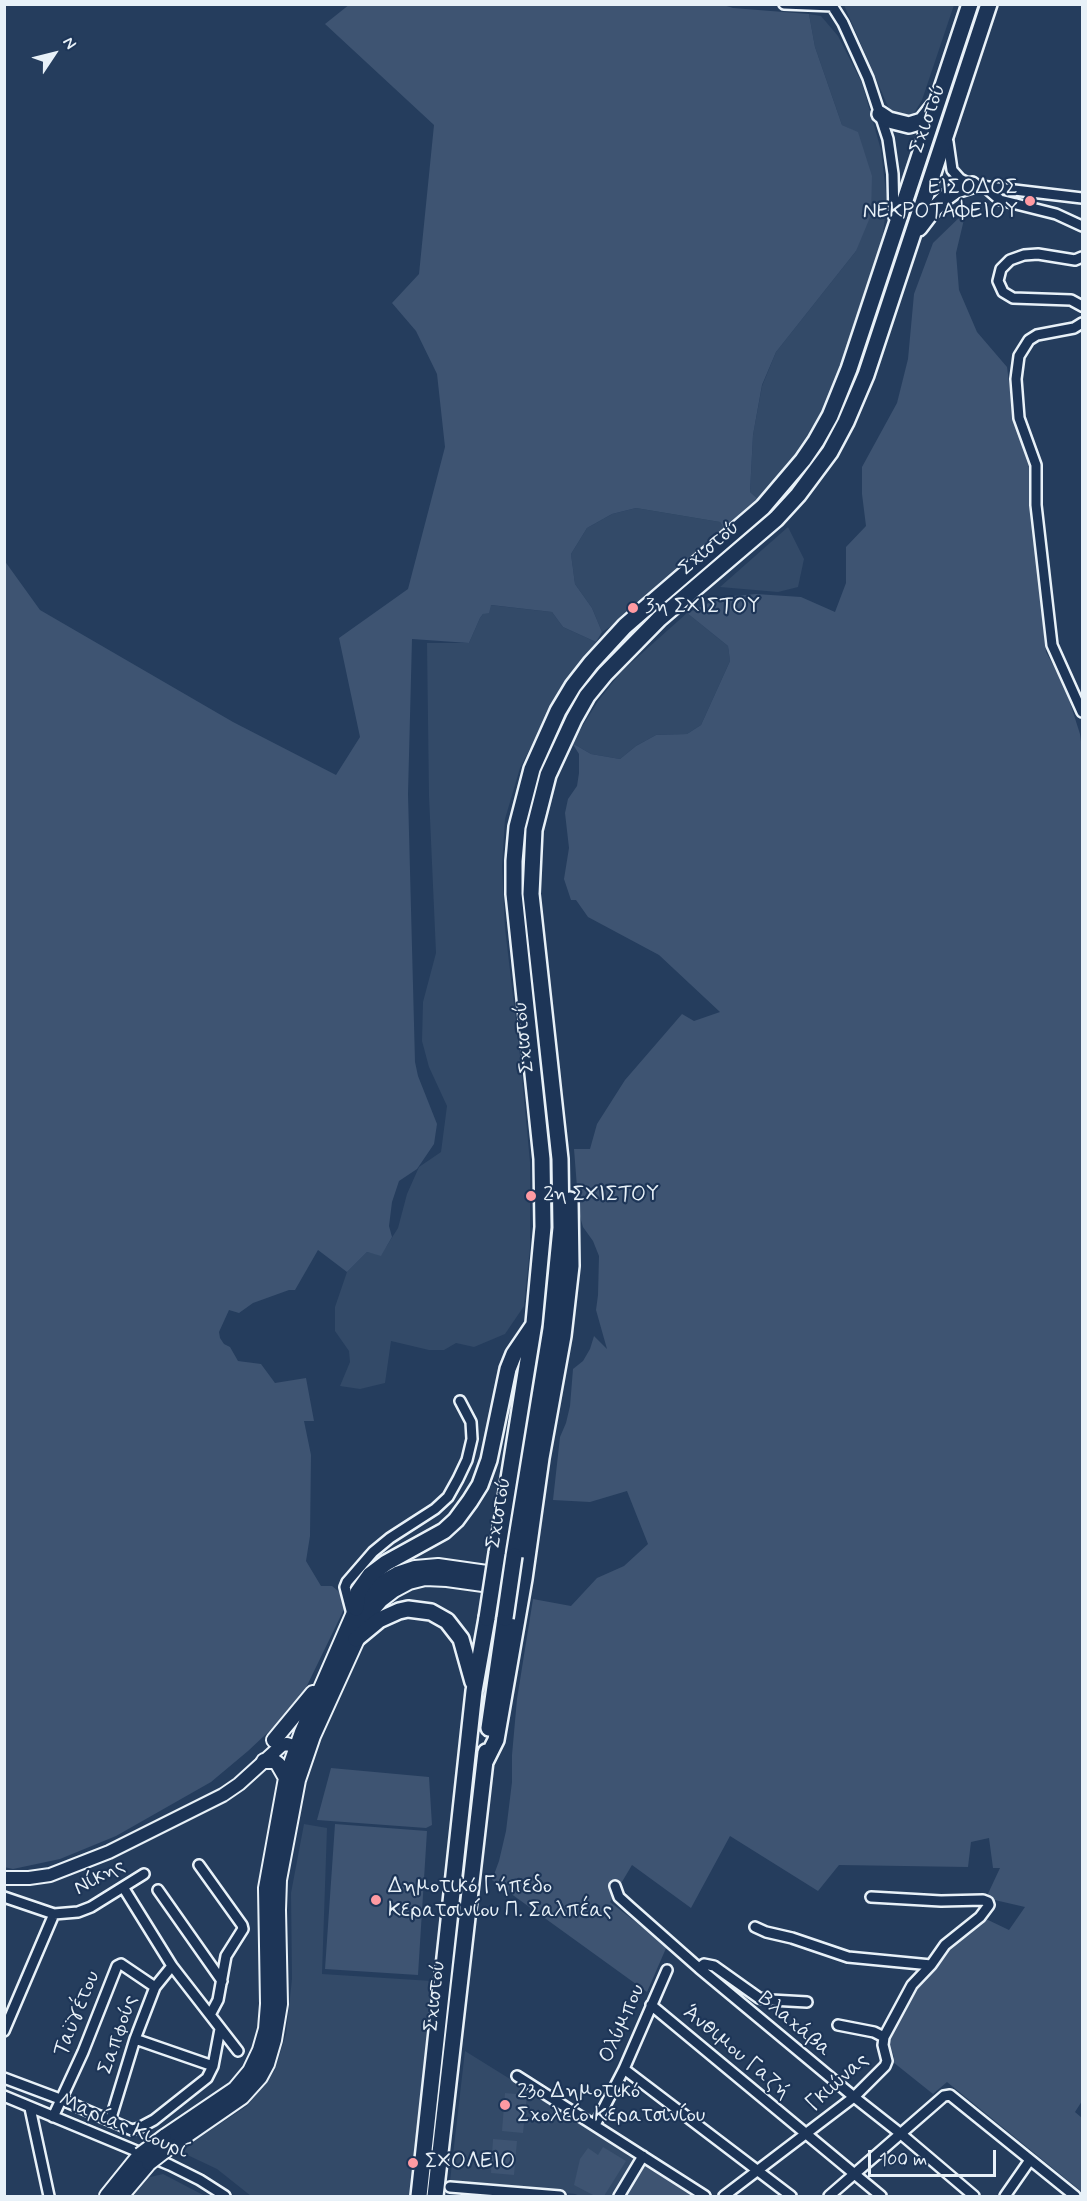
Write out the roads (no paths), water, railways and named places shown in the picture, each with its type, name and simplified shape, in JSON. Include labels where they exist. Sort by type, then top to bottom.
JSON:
[{"type":"main road","name":"Σχιστού","points":[[419,2196],[474,1691],[534,1323],[541,1260],[544,1192],[514,894],[517,827],[532,769],[558,711],[573,686],[591,663],[644,610],[763,507],[803,460],[830,416],[841,391],[970,4]]},
{"type":"main road","name":"Σχιστού","points":[[435,2196],[493,1686],[555,1301],[561,1228],[560,1159],[531,894],[534,830],[548,775],[560,746],[587,696],[620,656],[659,619],[776,519],[819,469],[846,422],[857,397],[989,4]]},
{"type":"main road","points":[[880,114],[903,125],[915,124],[932,110],[941,93]]},
{"type":"main road","points":[[910,240],[939,203],[956,190],[979,186]]},
{"type":"main road","points":[[485,1762],[496,1740],[563,1336],[571,1266],[571,1206],[560,1159]]},
{"type":"main road","points":[[107,2196],[145,2159],[235,2089],[250,2071],[260,2050],[266,2029],[268,2004],[266,1888],[286,1778],[296,1747],[354,1613],[358,1592],[370,1575],[386,1563],[444,1531],[456,1520],[480,1485],[489,1460],[508,1369],[514,1354],[534,1323]]},
{"type":"main road","points":[[354,1613],[368,1594],[385,1581],[397,1574],[426,1566],[448,1567],[523,1584]]},
{"type":"main road","points":[[167,2141],[242,2097],[260,2077],[267,2064],[280,2004],[278,1884],[298,1780],[313,1736],[368,1615],[386,1595],[409,1582],[425,1578],[523,1584]]},
{"type":"main road","points":[[356,1639],[379,1620],[399,1611],[408,1609],[431,1612],[447,1621],[461,1639],[474,1691]]},
{"type":"main road","points":[[274,1740],[327,1675]]},
{"type":"main road","points":[[258,1766],[274,1761],[286,1778]]},
{"type":"main road","points":[[121,2196],[145,2159]]},
{"type":"street","points":[[784,4],[832,5],[860,60],[888,139],[895,201],[893,235]]},
{"type":"street","points":[[947,130],[948,154],[952,170],[960,179],[979,186],[1000,200],[1056,214],[1083,226]]},
{"type":"street","points":[[979,186],[1083,198]]},
{"type":"street","points":[[1083,257],[1075,260],[1038,254],[1024,255],[1010,260],[1001,269],[998,281],[1003,292],[1013,298],[1071,300],[1083,306]]},
{"type":"street","points":[[1083,323],[1074,328],[1037,335],[1029,340],[1018,356],[1016,379],[1019,418],[1036,465],[1036,504],[1053,645],[1083,712]]},
{"type":"street","points":[[354,1613],[345,1587],[351,1576],[373,1552],[390,1538],[435,1509],[448,1497],[458,1479],[467,1460],[472,1439],[471,1422],[460,1401]]},
{"type":"street","points":[[258,1766],[274,1740],[289,1729],[302,1732]]},
{"type":"street","points":[[4,1878],[50,1875],[79,1865],[223,1795],[282,1745],[296,1747]]},
{"type":"street","points":[[199,1865],[243,1929],[226,1956],[218,2000],[210,2014]]},
{"type":"street","name":"Νίκης","points":[[4,1898],[54,1914],[78,1912],[144,1874]]},
{"type":"street","name":"Βλαχάβα","points":[[615,1886],[624,1902],[699,1968],[974,2196]]},
{"type":"street","points":[[123,1887],[172,1966],[238,2052]]},
{"type":"street","points":[[158,1890],[222,1981]]},
{"type":"street","name":"Γκιώνας","points":[[724,2196],[854,2097],[885,2066],[887,2061],[883,2045],[884,2037],[912,1985],[931,1965],[945,1945],[980,1917],[989,1905],[983,1900],[941,1901],[871,1897]]},
{"type":"street","points":[[4,2031],[54,1914]]},
{"type":"street","points":[[755,1927],[848,1957],[931,1965]]},
{"type":"street","name":"Ταϋγέτου","points":[[53,2117],[83,2052],[117,1966],[121,1964],[155,1987]]},
{"type":"street","points":[[699,1968],[704,1964],[714,1966],[759,1998],[771,2001],[807,2002]]},
{"type":"street","name":"Σαπφούς","points":[[110,2121],[135,2039],[155,1987],[172,1966]]},
{"type":"street","name":"Ολύμπου","points":[[595,2125],[624,2069],[667,1970]]},
{"type":"street","name":"Άνθιμου Γαζή","points":[[651,2005],[881,2196]]},
{"type":"street","points":[[838,2025],[874,2032],[884,2037]]},
{"type":"street","points":[[135,2039],[213,2066],[220,2029]]},
{"type":"street","name":"Μαρίας Κιουρί","points":[[4,2078],[132,2130],[154,2120],[203,2082],[213,2066]]},
{"type":"street","points":[[624,2069],[791,2196]]},
{"type":"street","points":[[517,2076],[705,2196]]},
{"type":"street","points":[[830,2196],[944,2096],[954,2097],[1074,2196]]},
{"type":"street","name":"Μαρίας Κιουρί","points":[[4,2097],[177,2168],[225,2196]]},
{"type":"street","points":[[30,2108],[49,2196]]},
{"type":"street","points":[[619,2196],[643,2156]]},
{"type":"street","points":[[1005,2196],[1030,2160]]},
{"type":"street","points":[[450,2187],[560,2196]]},
{"type":"place","name":"ΕΙΣΟΔΟΣ ΝΕΚΡΟΤΑΦΕΙΟΥ","points":[[1030,201]]},
{"type":"place","name":"3η ΣΧΙΣΤΟΥ","points":[[633,608]]},
{"type":"place","name":"2η ΣΧΙΣΤΟΥ","points":[[531,1196]]},
{"type":"place","name":"Δημοτικό Γήπεδο Κερατσινίου Π. Σαλπέας","points":[[376,1900]]},
{"type":"place","name":"23o Δημοτικό Σχολείο Κερατσινίου","points":[[505,2105]]},
{"type":"place","name":"ΣΧΟΛΕΙΟ","points":[[413,2163]]}]
